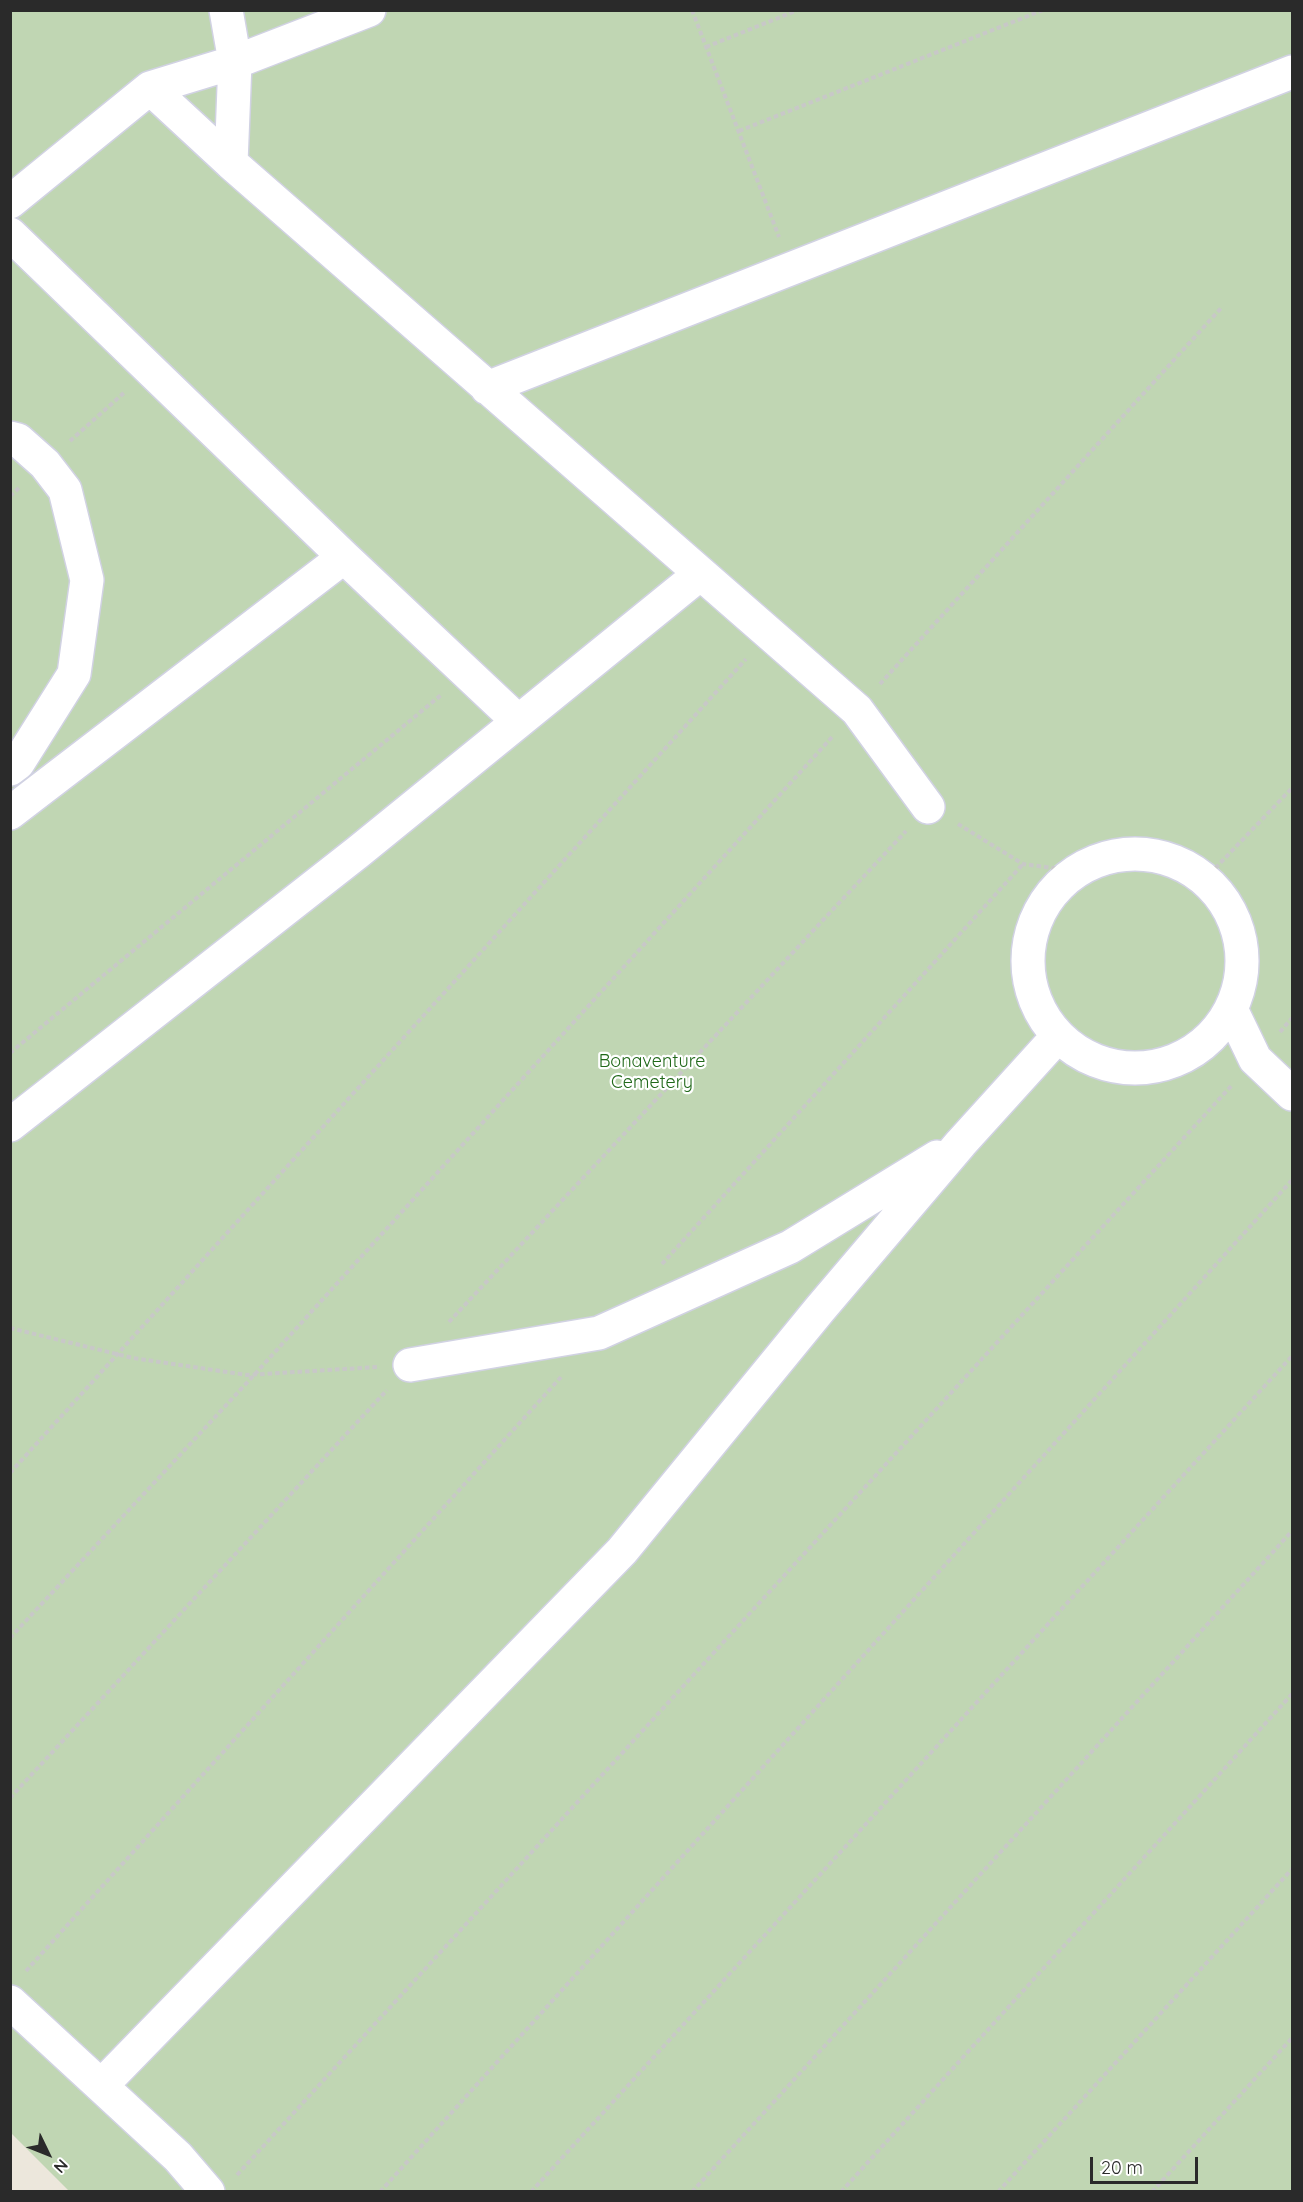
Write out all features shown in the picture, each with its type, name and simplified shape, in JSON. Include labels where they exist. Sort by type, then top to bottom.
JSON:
[{"type":"lane","points":[[226,10],[235,62],[231,163]]},
{"type":"lane","points":[[10,202],[150,88],[235,62],[369,10]]},
{"type":"lane","points":[[488,388],[1293,72]]},
{"type":"lane","points":[[150,88],[231,163],[857,710],[928,807]]},
{"type":"lane","points":[[10,234],[344,557],[518,721]]},
{"type":"lane","points":[[10,438],[18,440],[45,464],[65,490],[87,580],[74,674],[18,763],[10,770]]},
{"type":"lane","points":[[10,813],[344,557]]},
{"type":"lane","points":[[10,1125],[358,852],[700,574]]},
{"type":"lane","points":[[1122,854],[1152,855],[1180,863],[1205,879],[1228,906],[1241,940],[1242,975],[1231,1010],[1210,1038],[1180,1059],[1146,1068],[1110,1066],[1077,1053],[1051,1029],[1034,998],[1027,963],[1032,928],[1049,896],[1075,871],[1098,860],[1122,854]]},
{"type":"lane","points":[[1231,1010],[1255,1059],[1293,1094]]},
{"type":"lane","points":[[101,2086],[622,1551],[961,1143],[1058,1036]]},
{"type":"lane","points":[[410,1365],[599,1334],[790,1247],[961,1143]]},
{"type":"lane","points":[[14,1990],[101,2086],[178,2157],[220,2187]]},
{"type":"path","points":[[692,10],[791,268]]},
{"type":"path","points":[[706,47],[798,10]]},
{"type":"path","points":[[739,130],[1043,10]]},
{"type":"path","points":[[10,1638],[255,1374],[1222,307]]},
{"type":"path","points":[[10,496],[150,369]]},
{"type":"path","points":[[10,1473],[769,634]]},
{"type":"path","points":[[10,1053],[467,674]]},
{"type":"path","points":[[1205,879],[1293,788]]},
{"type":"path","points":[[10,1798],[928,807],[1023,864],[1075,871]]},
{"type":"path","points":[[655,1271],[1023,864]]},
{"type":"path","points":[[220,2187],[1293,1018]]},
{"type":"path","points":[[380,2192],[1293,1179]]},
{"type":"path","points":[[10,1328],[119,1354],[246,1375],[410,1365]]},
{"type":"path","points":[[14,1990],[599,1334]]},
{"type":"path","points":[[531,2192],[1293,1356]]},
{"type":"path","points":[[692,2192],[1293,1531]]},
{"type":"path","points":[[841,2192],[1293,1694]]},
{"type":"path","points":[[998,2192],[1293,1869]]},
{"type":"path","points":[[1152,2192],[1293,2038]]},
{"type":"green space","name":"Bonaventure Cemetery","points":[[10,11],[1292,11],[1292,2191],[70,2192],[11,2133]]}]
